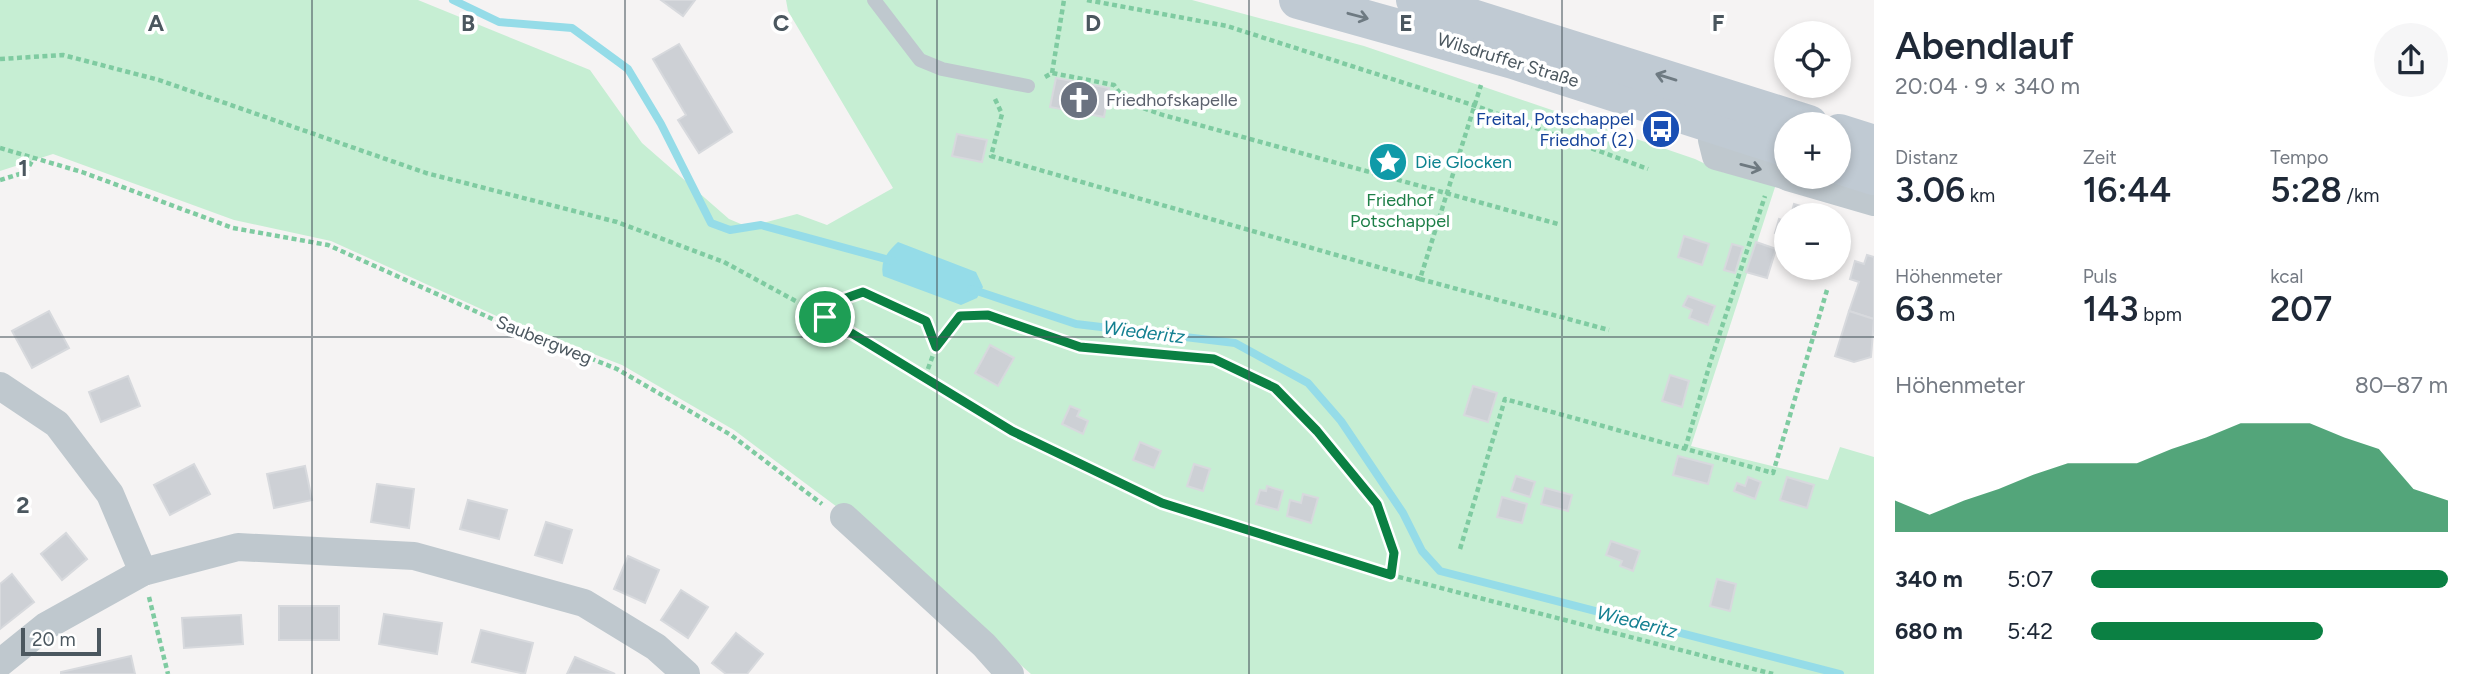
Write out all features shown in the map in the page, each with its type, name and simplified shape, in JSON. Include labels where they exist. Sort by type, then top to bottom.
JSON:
[{"type":"main road","name":"Wilsdruffer Straße","points":[[1298,0],[1513,60],[1723,113],[1774,120]]},
{"type":"main road","name":"Wilsdruffer Straße","points":[[1415,0],[1691,85],[1723,113],[1774,141]]},
{"type":"main road","points":[[1851,137],[1874,144]]},
{"type":"main road","points":[[1851,169],[1874,176]]},
{"type":"street","points":[[1723,113],[1712,147],[1716,156],[1774,179]]},
{"type":"street","points":[[1814,189],[1874,202]]},
{"type":"street","points":[[0,386],[57,424],[110,494],[143,572]]},
{"type":"street","points":[[844,517],[984,645],[1010,674]]},
{"type":"street","points":[[0,663],[46,626],[143,572],[239,547],[414,556],[584,603],[656,647],[686,674]]},
{"type":"lane","points":[[874,0],[920,60],[942,69],[1028,86]]},
{"type":"path","points":[[1052,73],[1064,0]]},
{"type":"path","points":[[1087,0],[1227,26],[1476,106],[1648,169]]},
{"type":"path","points":[[0,59],[63,55],[159,80],[426,173],[617,222],[724,262],[825,317],[1012,431],[1162,503],[1391,575],[1773,674]]},
{"type":"path","points":[[1028,86],[1052,73],[1115,85],[1126,102],[1163,115],[1558,224]]},
{"type":"path","points":[[991,78],[991,90],[1002,114],[991,156],[1420,279],[1609,330]]},
{"type":"path","points":[[1420,279],[1476,106],[1480,86]]},
{"type":"path","name":"Saubergweg","points":[[0,148],[82,173],[233,228],[328,245],[497,321],[617,369],[731,435],[804,494],[844,517]]},
{"type":"path","points":[[0,180],[26,172],[33,159]]},
{"type":"path","points":[[1685,449],[1711,360],[1778,189]]},
{"type":"path","points":[[1460,549],[1505,398],[1773,472],[1828,290]]},
{"type":"path","points":[[825,317],[832,303],[863,292],[926,321],[936,347]]},
{"type":"path","points":[[925,377],[936,347],[960,316],[988,315],[1080,347],[1214,359],[1275,388],[1317,431],[1377,504],[1394,553],[1391,575]]},
{"type":"path","points":[[143,572],[168,674]]},
{"type":"green space","name":"Friedhof Potschappel","points":[[0,0],[418,0],[590,70],[642,143],[729,219],[748,227],[797,214],[827,225],[893,188],[788,11],[786,0],[1192,0],[1364,46],[1695,159],[1722,172],[1774,181],[1774,189],[1691,446],[1828,480],[1840,447],[1874,457],[1874,674],[1031,674],[876,536],[734,430],[622,365],[501,318],[331,241],[234,220],[53,154],[0,171]]},
{"type":"water","points":[[898,242],[976,272],[983,287],[977,298],[961,305],[883,276],[885,257]]},
{"type":"building","points":[[661,0],[695,0],[683,16]]},
{"type":"building","points":[[679,44],[732,132],[699,153],[678,120],[686,115],[653,59]]},
{"type":"building","name":"Friedhofskapelle","points":[[1056,78],[1109,88],[1104,117],[1050,107]]},
{"type":"building","points":[[957,134],[987,140],[982,162],[952,156]]},
{"type":"building","points":[[1684,236],[1709,244],[1702,265],[1678,257]]},
{"type":"building","points":[[1756,242],[1774,248],[1767,278],[1746,272]]},
{"type":"building","points":[[1732,244],[1743,247],[1735,273],[1724,270]]},
{"type":"building","points":[[1867,255],[1874,257],[1874,319],[1849,311],[1859,282],[1851,279],[1855,261],[1864,264]]},
{"type":"building","points":[[1688,296],[1715,306],[1708,325],[1689,318],[1692,310],[1683,306]]},
{"type":"building","points":[[49,311],[69,348],[32,368],[12,331]]},
{"type":"building","points":[[1849,311],[1874,319],[1871,357],[1854,362],[1835,356]]},
{"type":"building","points":[[990,345],[1014,358],[998,386],[975,373]]},
{"type":"building","points":[[1670,375],[1689,381],[1682,407],[1662,401]]},
{"type":"building","points":[[128,376],[140,406],[101,422],[89,392]]},
{"type":"building","points":[[1473,386],[1497,393],[1488,422],[1464,415]]},
{"type":"building","points":[[1070,406],[1080,410],[1077,416],[1088,421],[1083,434],[1062,424]]},
{"type":"building","points":[[1140,442],[1161,451],[1154,468],[1133,460]]},
{"type":"building","points":[[1678,456],[1713,465],[1708,484],[1673,475]]},
{"type":"building","points":[[194,464],[210,494],[170,515],[154,485]]},
{"type":"building","points":[[1194,464],[1210,469],[1203,491],[1187,486]]},
{"type":"building","points":[[305,466],[312,500],[274,508],[267,474]]},
{"type":"building","points":[[1516,476],[1535,482],[1530,497],[1511,491]]},
{"type":"building","points":[[1748,477],[1761,482],[1755,499],[1734,491],[1737,483],[1745,486]]},
{"type":"building","points":[[1787,477],[1814,485],[1807,508],[1780,500]]},
{"type":"building","points":[[377,484],[414,489],[409,528],[371,522]]},
{"type":"building","points":[[1267,486],[1283,491],[1278,510],[1256,504],[1260,490],[1266,491]]},
{"type":"building","points":[[1545,488],[1572,495],[1568,511],[1541,504]]},
{"type":"building","points":[[1303,494],[1318,498],[1311,523],[1287,516],[1290,500],[1301,503]]},
{"type":"building","points":[[1502,497],[1527,504],[1522,523],[1497,517]]},
{"type":"building","points":[[468,500],[507,510],[499,539],[460,529]]},
{"type":"building","points":[[546,522],[572,530],[562,563],[535,555]]},
{"type":"building","points":[[66,533],[87,559],[62,580],[41,554]]},
{"type":"building","points":[[1611,541],[1640,551],[1633,571],[1620,566],[1622,561],[1606,555]]},
{"type":"building","points":[[628,556],[659,570],[645,603],[614,589]]},
{"type":"building","points":[[12,574],[34,602],[0,629],[0,584]]},
{"type":"building","points":[[1717,579],[1736,584],[1730,611],[1710,606]]},
{"type":"building","points":[[681,590],[708,607],[688,638],[661,620]]},
{"type":"building","points":[[279,606],[339,606],[339,640],[279,640]]},
{"type":"building","points":[[384,614],[442,623],[437,654],[379,644]]},
{"type":"building","points":[[241,615],[243,644],[184,648],[182,618]]},
{"type":"building","points":[[481,630],[533,643],[525,674],[472,662]]},
{"type":"building","points":[[736,633],[763,654],[747,674],[726,674],[712,663]]},
{"type":"building","points":[[131,656],[135,674],[61,674],[61,672]]},
{"type":"building","points":[[575,657],[615,674],[567,674]]},
{"type":"waterway","name":"Wiederitz","points":[[453,0],[499,22],[572,28],[628,69],[661,124],[711,223],[730,230],[761,225],[893,261]]},
{"type":"waterway","name":"Wiederitz","points":[[971,289],[1076,324],[1235,343],[1308,383],[1341,421],[1403,513],[1422,551],[1440,571],[1840,674]]},
{"type":"place","name":"Friedhofskapelle","points":[[1079,100]]},
{"type":"place","name":"Freital, Potschappel Friedhof (2)","points":[[1661,129]]},
{"type":"place","name":"Die Glocken","points":[[1388,162]]},
{"type":"route","points":[[863,292],[926,321],[936,347],[960,316],[988,315],[1080,347],[1214,359],[1275,388],[1317,431],[1377,504],[1394,553],[1391,575],[1162,503],[1012,431],[825,317],[832,303],[863,292]]}]
